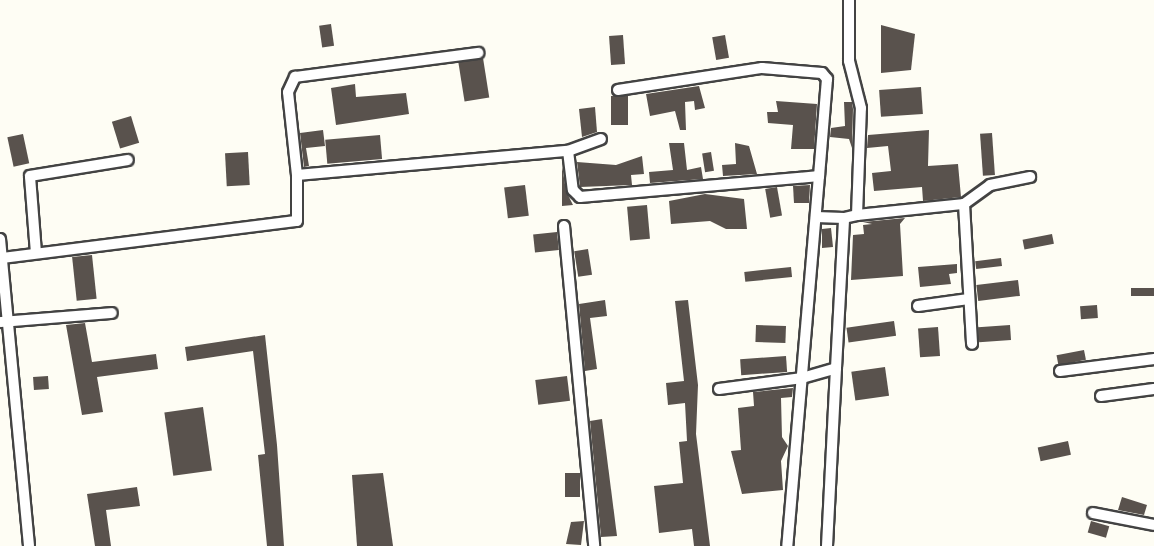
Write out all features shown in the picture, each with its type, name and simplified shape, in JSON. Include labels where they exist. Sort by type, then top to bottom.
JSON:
[{"type":"street","points":[[849,0],[849,62],[861,108],[857,215]]},
{"type":"street","points":[[3,258],[297,221],[297,175],[288,92],[295,77],[478,53]]},
{"type":"street","points":[[618,90],[762,68],[822,73],[826,79],[788,546]]},
{"type":"street","points":[[297,175],[568,151],[601,139]]},
{"type":"street","points":[[568,151],[573,190],[583,197],[819,176]]},
{"type":"street","points":[[36,253],[30,176],[128,160]]},
{"type":"street","points":[[816,217],[844,218],[964,204],[990,185],[1030,177]]},
{"type":"street","points":[[964,204],[972,344]]},
{"type":"street","points":[[826,546],[844,218]]},
{"type":"street","points":[[564,226],[594,546]]},
{"type":"street","points":[[0,239],[3,258],[5,322],[29,546]]},
{"type":"street","points":[[918,306],[969,299]]},
{"type":"street","points":[[5,322],[112,313]]},
{"type":"street","points":[[1060,371],[1154,359]]},
{"type":"street","points":[[719,389],[802,378],[836,368]]},
{"type":"street","points":[[1101,396],[1154,389]]},
{"type":"street","points":[[1093,513],[1154,525]]},
{"type":"building","points":[[331,24],[334,46],[322,47],[319,26]]},
{"type":"building","points":[[881,25],[915,34],[911,70],[881,73]]},
{"type":"building","points":[[623,35],[625,64],[611,65],[609,36]]},
{"type":"building","points":[[725,35],[729,58],[716,60],[712,37]]},
{"type":"building","points":[[483,58],[489,98],[465,101],[458,62]]},
{"type":"building","points":[[355,84],[356,97],[406,93],[409,114],[336,125],[331,88]]},
{"type":"building","points":[[699,86],[705,108],[695,110],[694,101],[685,102],[686,130],[680,130],[675,111],[650,116],[646,94]]},
{"type":"building","points":[[921,87],[923,114],[881,117],[879,90]]},
{"type":"building","points":[[611,96],[628,96],[628,125],[611,125]]},
{"type":"building","points":[[776,101],[817,104],[814,149],[791,149],[793,125],[768,123],[767,112],[778,112]]},
{"type":"building","points":[[844,102],[852,102],[852,148],[849,139],[830,137],[831,128],[845,126]]},
{"type":"building","points":[[595,107],[597,132],[582,137],[579,109]]},
{"type":"building","points":[[131,116],[139,143],[120,149],[112,122]]},
{"type":"building","points":[[323,130],[325,146],[306,148],[309,166],[304,167],[300,133]]},
{"type":"building","points":[[929,130],[928,166],[958,164],[961,197],[923,201],[922,187],[874,191],[872,173],[891,171],[888,146],[867,148],[868,135]]},
{"type":"building","points":[[992,133],[995,175],[983,176],[980,134]]},
{"type":"building","points":[[23,134],[29,163],[14,167],[7,137]]},
{"type":"building","points":[[380,135],[382,159],[327,164],[325,140]]},
{"type":"building","points":[[669,143],[684,143],[687,170],[701,167],[703,179],[650,183],[649,172],[673,170]]},
{"type":"building","points":[[735,143],[749,146],[757,174],[723,176],[722,165],[736,164]]},
{"type":"building","points":[[248,152],[250,185],[227,186],[225,153]]},
{"type":"building","points":[[711,152],[714,171],[705,172],[702,153]]},
{"type":"building","points":[[642,156],[644,174],[631,175],[632,185],[580,187],[577,162],[616,165]]},
{"type":"building","points":[[562,165],[566,191],[573,205],[562,206]]},
{"type":"building","points":[[525,185],[529,216],[508,218],[504,188]]},
{"type":"building","points":[[810,185],[809,203],[794,203],[793,186]]},
{"type":"building","points":[[777,187],[782,216],[770,218],[765,189]]},
{"type":"building","points":[[705,194],[744,199],[747,229],[726,229],[710,221],[671,224],[669,201]]},
{"type":"building","points":[[647,205],[650,239],[630,241],[627,207]]},
{"type":"building","points":[[905,218],[900,224],[903,276],[851,280],[853,235],[864,234],[863,225],[872,224],[863,222]]},
{"type":"building","points":[[831,228],[833,247],[822,248],[822,229]]},
{"type":"building","points":[[557,232],[559,250],[535,252],[533,235]]},
{"type":"building","points":[[1052,234],[1054,244],[1024,250],[1023,240]]},
{"type":"building","points":[[588,249],[592,275],[578,277],[574,251]]},
{"type":"building","points":[[92,255],[97,299],[77,301],[72,257]]},
{"type":"building","points":[[1001,258],[1002,266],[976,269],[975,261]]},
{"type":"building","points":[[957,264],[957,273],[949,274],[951,284],[920,287],[918,267]]},
{"type":"building","points":[[791,267],[792,277],[745,282],[744,272]]},
{"type":"building","points":[[1018,280],[1020,296],[978,301],[976,285]]},
{"type":"building","points":[[1131,288],[1154,288],[1154,296],[1131,296]]},
{"type":"building","points":[[605,300],[607,316],[590,318],[597,369],[585,371],[579,304]]},
{"type":"building","points":[[688,300],[698,385],[696,434],[710,546],[694,546],[692,529],[659,533],[654,486],[683,483],[679,442],[687,441],[685,403],[668,405],[666,383],[684,381],[675,301]]},
{"type":"building","points":[[1097,305],[1098,318],[1081,319],[1080,306]]},
{"type":"building","points":[[894,321],[896,336],[849,343],[846,328]]},
{"type":"building","points":[[85,323],[92,362],[156,354],[158,369],[97,377],[103,412],[82,415],[66,325]]},
{"type":"building","points":[[756,325],[786,326],[785,343],[755,342]]},
{"type":"building","points":[[1010,325],[1011,340],[979,342],[978,327]]},
{"type":"building","points":[[938,327],[940,356],[920,357],[918,328]]},
{"type":"building","points":[[265,335],[277,445],[284,546],[267,546],[258,455],[265,454],[253,351],[187,361],[185,347]]},
{"type":"building","points":[[1084,350],[1086,360],[1058,365],[1057,355]]},
{"type":"building","points":[[786,356],[787,372],[741,375],[740,359]]},
{"type":"building","points":[[885,367],[889,396],[855,400],[851,372]]},
{"type":"building","points":[[48,376],[49,389],[34,390],[33,377]]},
{"type":"building","points":[[567,376],[570,401],[538,405],[535,380]]},
{"type":"building","points":[[793,388],[792,397],[781,398],[782,437],[788,446],[781,461],[783,490],[742,494],[731,451],[741,450],[738,408],[754,406],[753,392]]},
{"type":"building","points":[[203,407],[212,470],[173,476],[164,412]]},
{"type":"building","points":[[602,419],[617,536],[601,537],[590,421]]},
{"type":"building","points":[[1068,441],[1071,455],[1041,461],[1038,447]]},
{"type":"building","points":[[383,473],[393,546],[357,546],[352,475]]},
{"type":"building","points":[[565,473],[580,473],[580,497],[565,497]]},
{"type":"building","points":[[137,487],[140,506],[106,510],[111,546],[95,546],[87,494]]},
{"type":"building","points":[[1122,497],[1147,505],[1144,515],[1118,510]]},
{"type":"building","points":[[584,521],[581,545],[566,544],[571,522]]},
{"type":"building","points":[[1091,521],[1109,526],[1106,538],[1088,533]]}]
